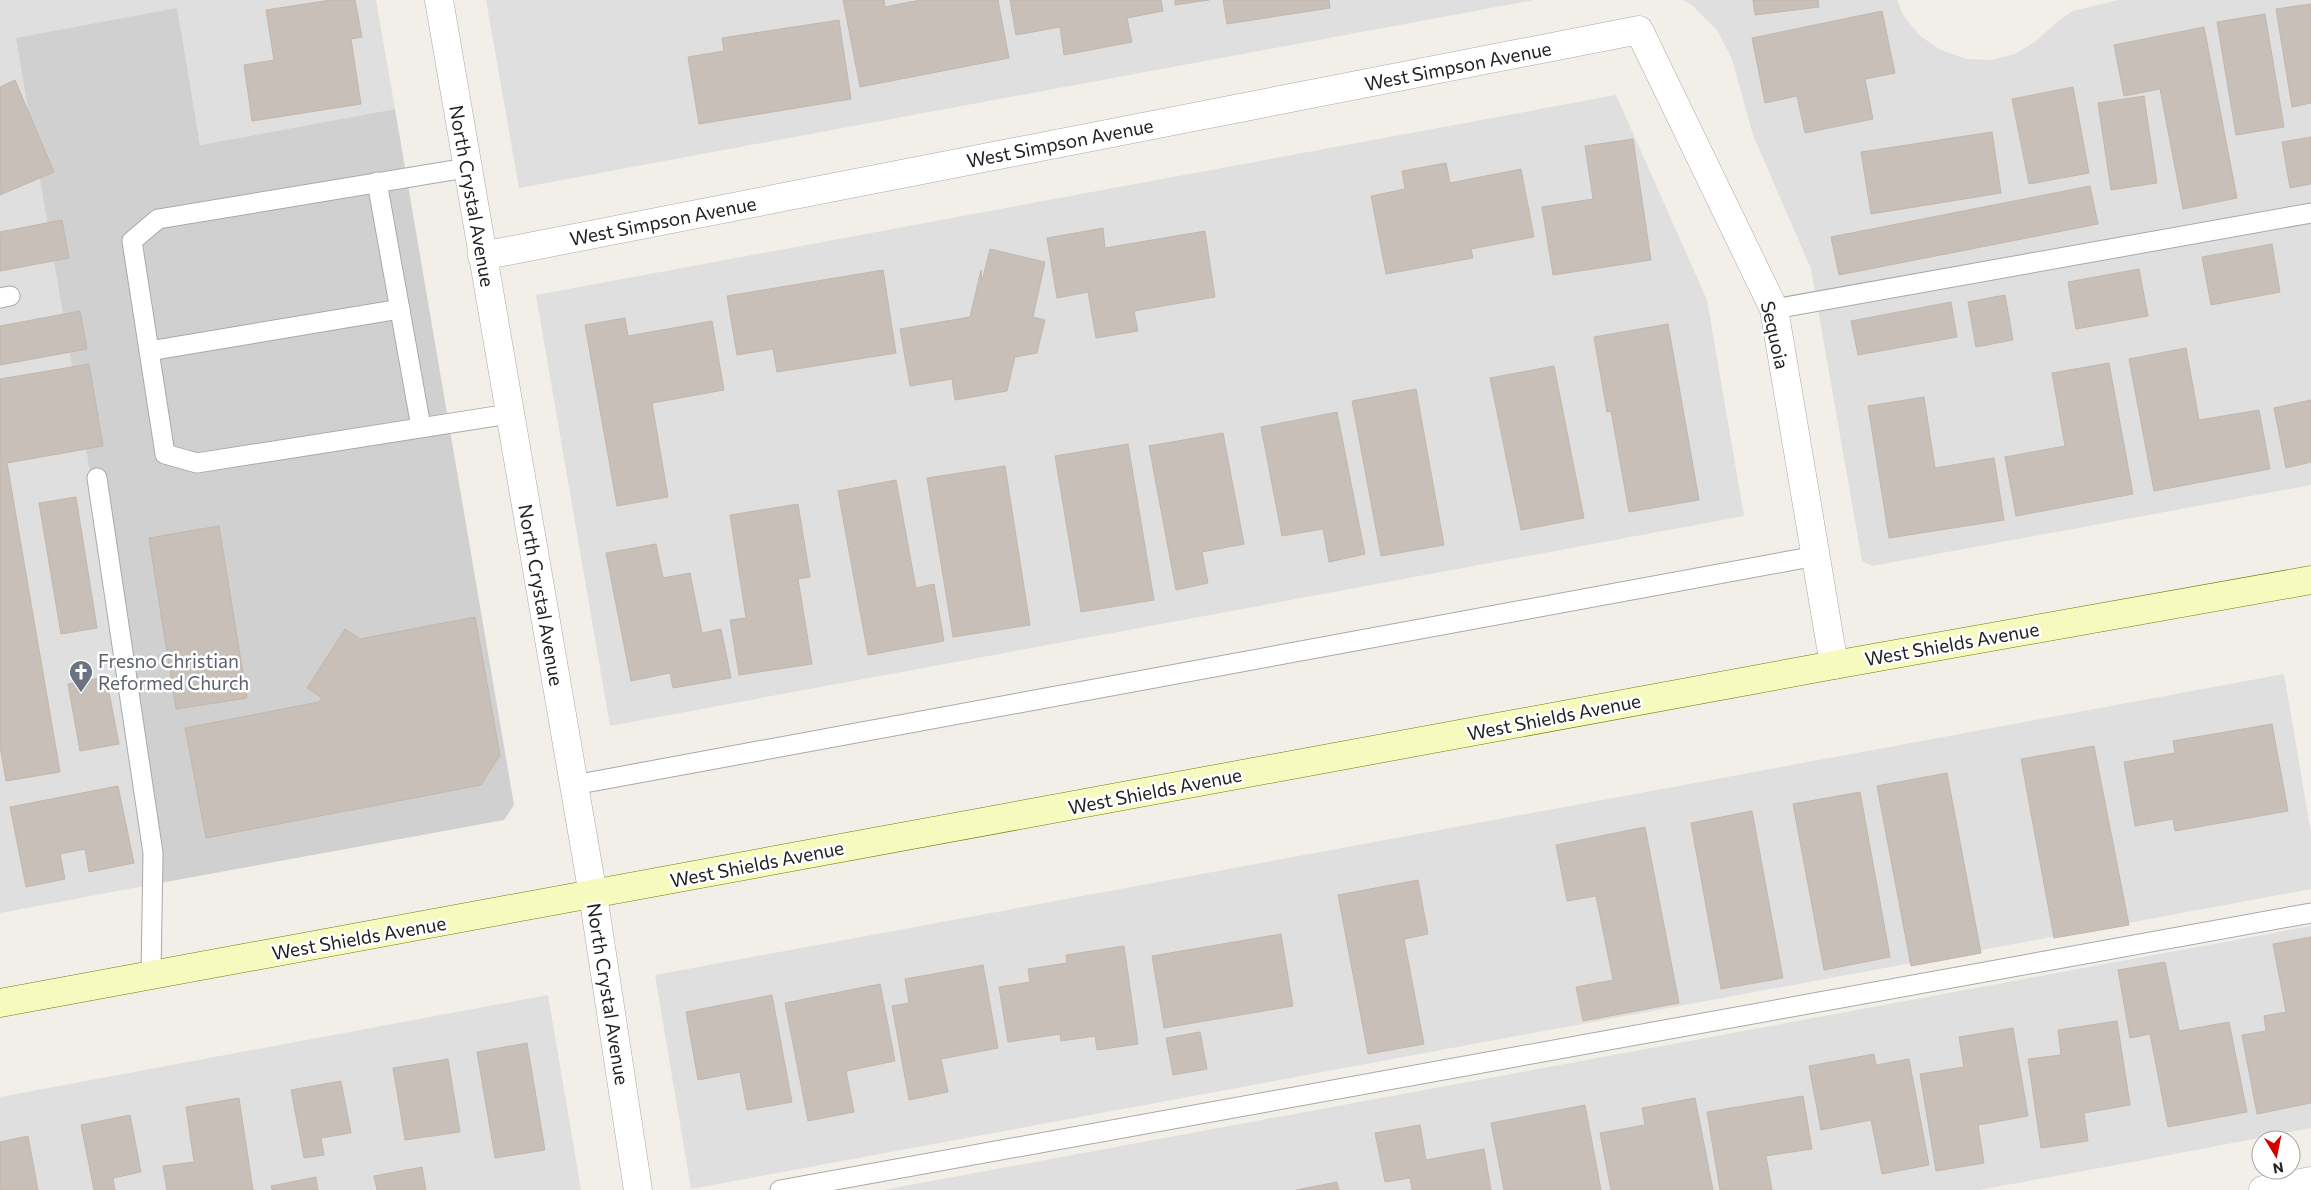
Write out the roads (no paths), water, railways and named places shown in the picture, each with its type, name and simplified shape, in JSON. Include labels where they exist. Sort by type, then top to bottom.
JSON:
[{"type":"main road","name":"West Shields Avenue","points":[[0,1003],[1834,665],[2311,580]]},
{"type":"street","name":"North Crystal Avenue","points":[[439,0],[466,168],[593,895],[638,1190]]},
{"type":"street","name":"West Simpson Avenue","points":[[482,256],[1638,30]]},
{"type":"street","name":"Sequoia","points":[[1638,30],[1774,309],[1834,665]]},
{"type":"street","points":[[2264,1190],[2311,1181]]},
{"type":"lane","points":[[466,168],[158,218],[132,241],[165,454],[197,463],[509,414]]},
{"type":"lane","points":[[378,182],[421,427]]},
{"type":"lane","points":[[1774,309],[2311,213]]},
{"type":"lane","points":[[149,351],[400,309]]},
{"type":"lane","points":[[97,478],[152,853],[150,976]]},
{"type":"lane","points":[[574,785],[1816,556]]},
{"type":"lane","points":[[780,1190],[2311,913]]},
{"type":"place","name":"Fresno Christian Reformed Church","points":[[81,693]]}]
